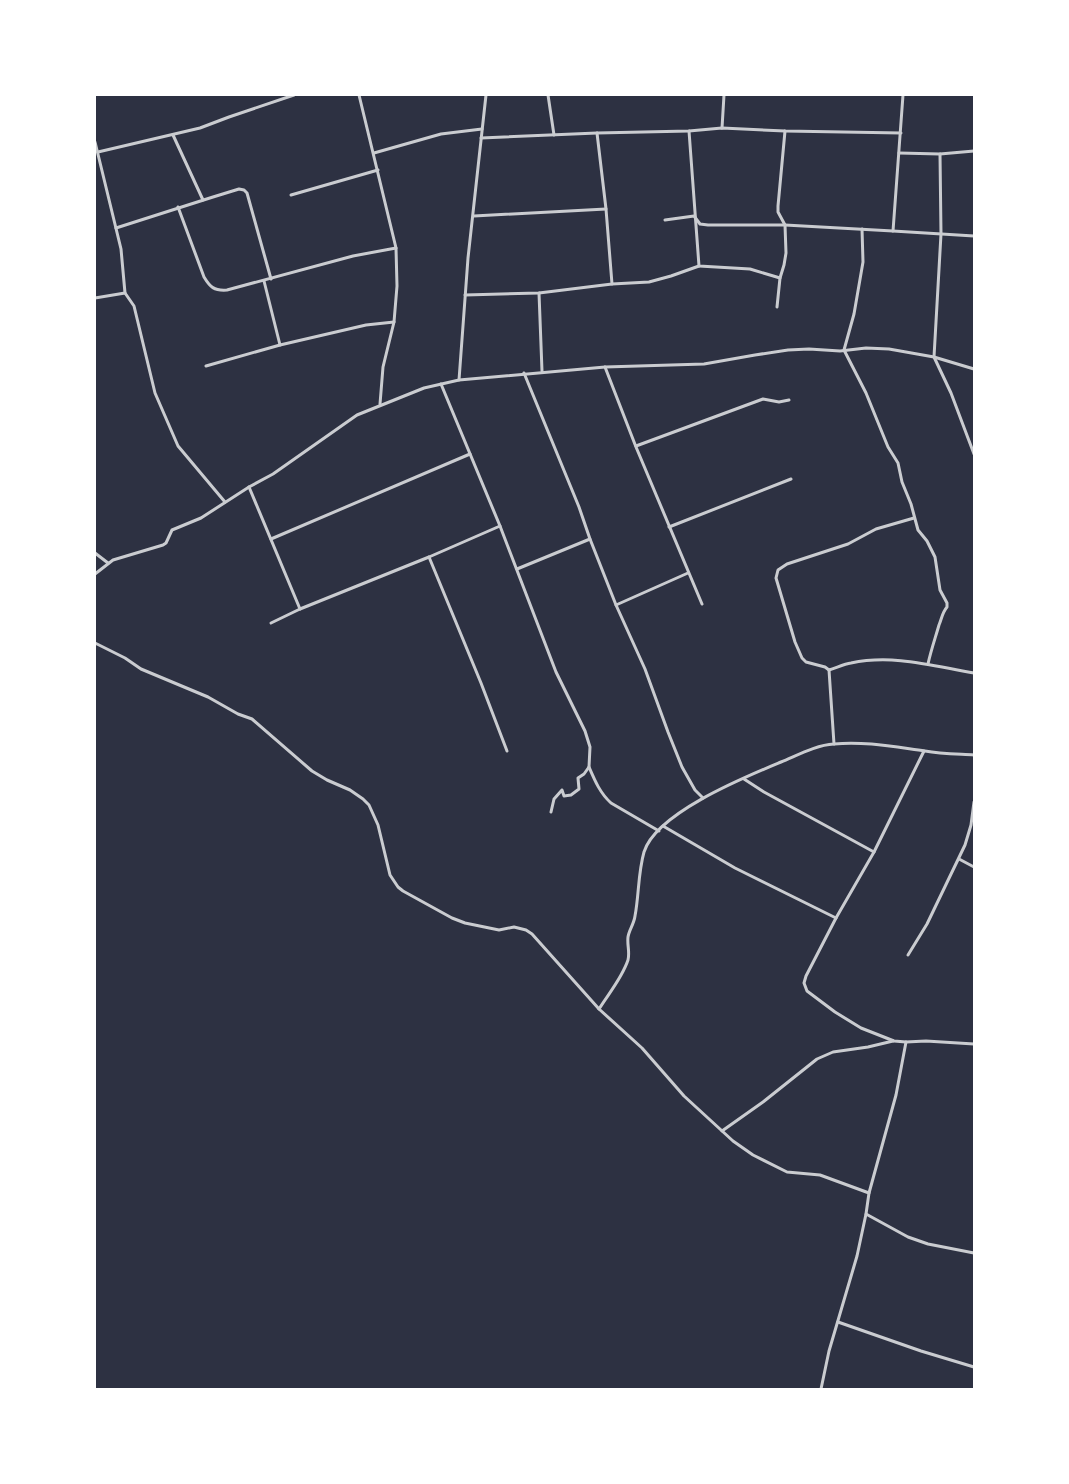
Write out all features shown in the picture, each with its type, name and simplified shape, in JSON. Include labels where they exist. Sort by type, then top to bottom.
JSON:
[{"type":"street","points":[[98,152],[200,128],[229,116],[294,95]]},
{"type":"street","points":[[359,95],[396,248],[397,286],[394,322],[383,367],[380,404]]},
{"type":"street","points":[[459,380],[465,295],[486,95]]},
{"type":"street","points":[[548,95],[554,134]]},
{"type":"street","points":[[722,128],[724,95]]},
{"type":"street","points":[[893,230],[903,95]]},
{"type":"street","points":[[481,138],[554,134],[689,131],[722,128],[901,133]]},
{"type":"street","points":[[374,152],[442,134],[482,129]]},
{"type":"street","points":[[689,131],[699,266]]},
{"type":"street","points":[[777,307],[780,278],[784,265],[785,225],[778,212],[778,206],[785,131]]},
{"type":"street","points":[[597,133],[612,284]]},
{"type":"street","points":[[173,135],[203,200]]},
{"type":"street","points":[[95,142],[121,249],[125,293],[134,306],[155,393],[178,446],[225,502]]},
{"type":"street","points":[[899,153],[940,154],[974,151]]},
{"type":"street","points":[[940,154],[941,234],[934,357],[951,393],[974,454]]},
{"type":"street","points":[[291,195],[378,170]]},
{"type":"street","points":[[116,228],[203,200],[244,190],[247,193],[272,279]]},
{"type":"street","points":[[178,208],[204,276],[209,286],[216,290],[222,291],[353,256],[396,248]]},
{"type":"street","points":[[474,216],[606,209]]},
{"type":"street","points":[[694,216],[700,224],[708,225],[785,225],[974,236]]},
{"type":"street","points":[[665,220],[694,216]]},
{"type":"street","points":[[862,229],[863,262],[854,314],[844,350],[866,393],[888,447],[898,463],[902,482],[911,504],[918,530],[927,541],[933,554],[937,566],[940,590],[947,603],[947,607],[942,612],[928,664]]},
{"type":"street","points":[[465,295],[539,293],[612,284],[648,282],[699,266],[750,269],[780,278]]},
{"type":"street","points":[[264,281],[280,345]]},
{"type":"street","points":[[95,298],[125,293]]},
{"type":"street","points":[[539,293],[542,371]]},
{"type":"street","points":[[206,366],[280,345],[366,325],[394,322]]},
{"type":"street","points":[[95,574],[108,563],[122,556],[163,545],[172,530],[201,518],[273,474],[357,415],[380,404],[441,384],[459,380],[542,371],[704,364],[788,350],[889,349],[934,357],[974,369]]},
{"type":"street","points":[[605,367],[702,604]]},
{"type":"street","points":[[524,373],[579,507],[616,605],[645,669],[682,767],[695,790],[703,798]]},
{"type":"street","points":[[441,384],[500,526],[556,672],[585,731],[590,748],[589,767],[599,790],[611,803],[659,831]]},
{"type":"street","points":[[636,446],[763,399],[779,402],[789,400]]},
{"type":"street","points":[[271,539],[470,454]]},
{"type":"street","points":[[669,527],[791,479]]},
{"type":"street","points":[[249,487],[300,609]]},
{"type":"street","points":[[914,518],[876,529],[848,544],[787,564],[778,570],[776,578],[794,642],[806,662],[829,670],[850,663],[877,659],[910,661],[974,673]]},
{"type":"street","points":[[271,623],[300,609],[500,526]]},
{"type":"street","points":[[517,569],[590,539]]},
{"type":"street","points":[[95,553],[108,563]]},
{"type":"street","points":[[429,557],[507,751]]},
{"type":"street","points":[[616,605],[688,573]]},
{"type":"street","points":[[95,643],[125,658],[141,669],[208,697],[238,714],[252,719],[312,771],[356,793],[369,805],[373,812],[381,834],[390,875],[398,887],[439,912],[464,923],[500,930],[509,927],[526,930],[532,934],[552,954],[599,1009],[642,1048],[684,1096],[733,1142],[787,1172],[820,1175],[869,1193]]},
{"type":"street","points":[[829,670],[834,744]]},
{"type":"street","points":[[599,1009],[623,972],[627,962],[629,955],[628,936],[635,917],[638,884],[645,851],[663,826],[684,810],[712,792],[809,750],[834,744],[887,746],[974,755]]},
{"type":"street","points":[[924,751],[874,852],[836,918],[806,976],[805,987],[835,1012],[861,1028],[894,1041],[974,1044]]},
{"type":"street","points":[[551,812],[554,799],[562,790],[564,796],[571,796],[579,789],[578,778],[589,767]]},
{"type":"street","points":[[744,778],[764,792],[874,852]]},
{"type":"street","points":[[908,955],[927,924],[959,859],[971,825],[974,802]]},
{"type":"street","points":[[663,826],[735,868],[836,918]]},
{"type":"street","points":[[959,859],[974,867]]},
{"type":"street","points":[[722,1130],[763,1102],[817,1059],[833,1052],[894,1041]]},
{"type":"street","points":[[820,1389],[829,1351],[858,1256],[869,1193],[896,1095],[906,1042]]},
{"type":"street","points":[[866,1214],[908,1237],[928,1244],[974,1253]]},
{"type":"street","points":[[838,1322],[921,1352],[974,1366]]}]
